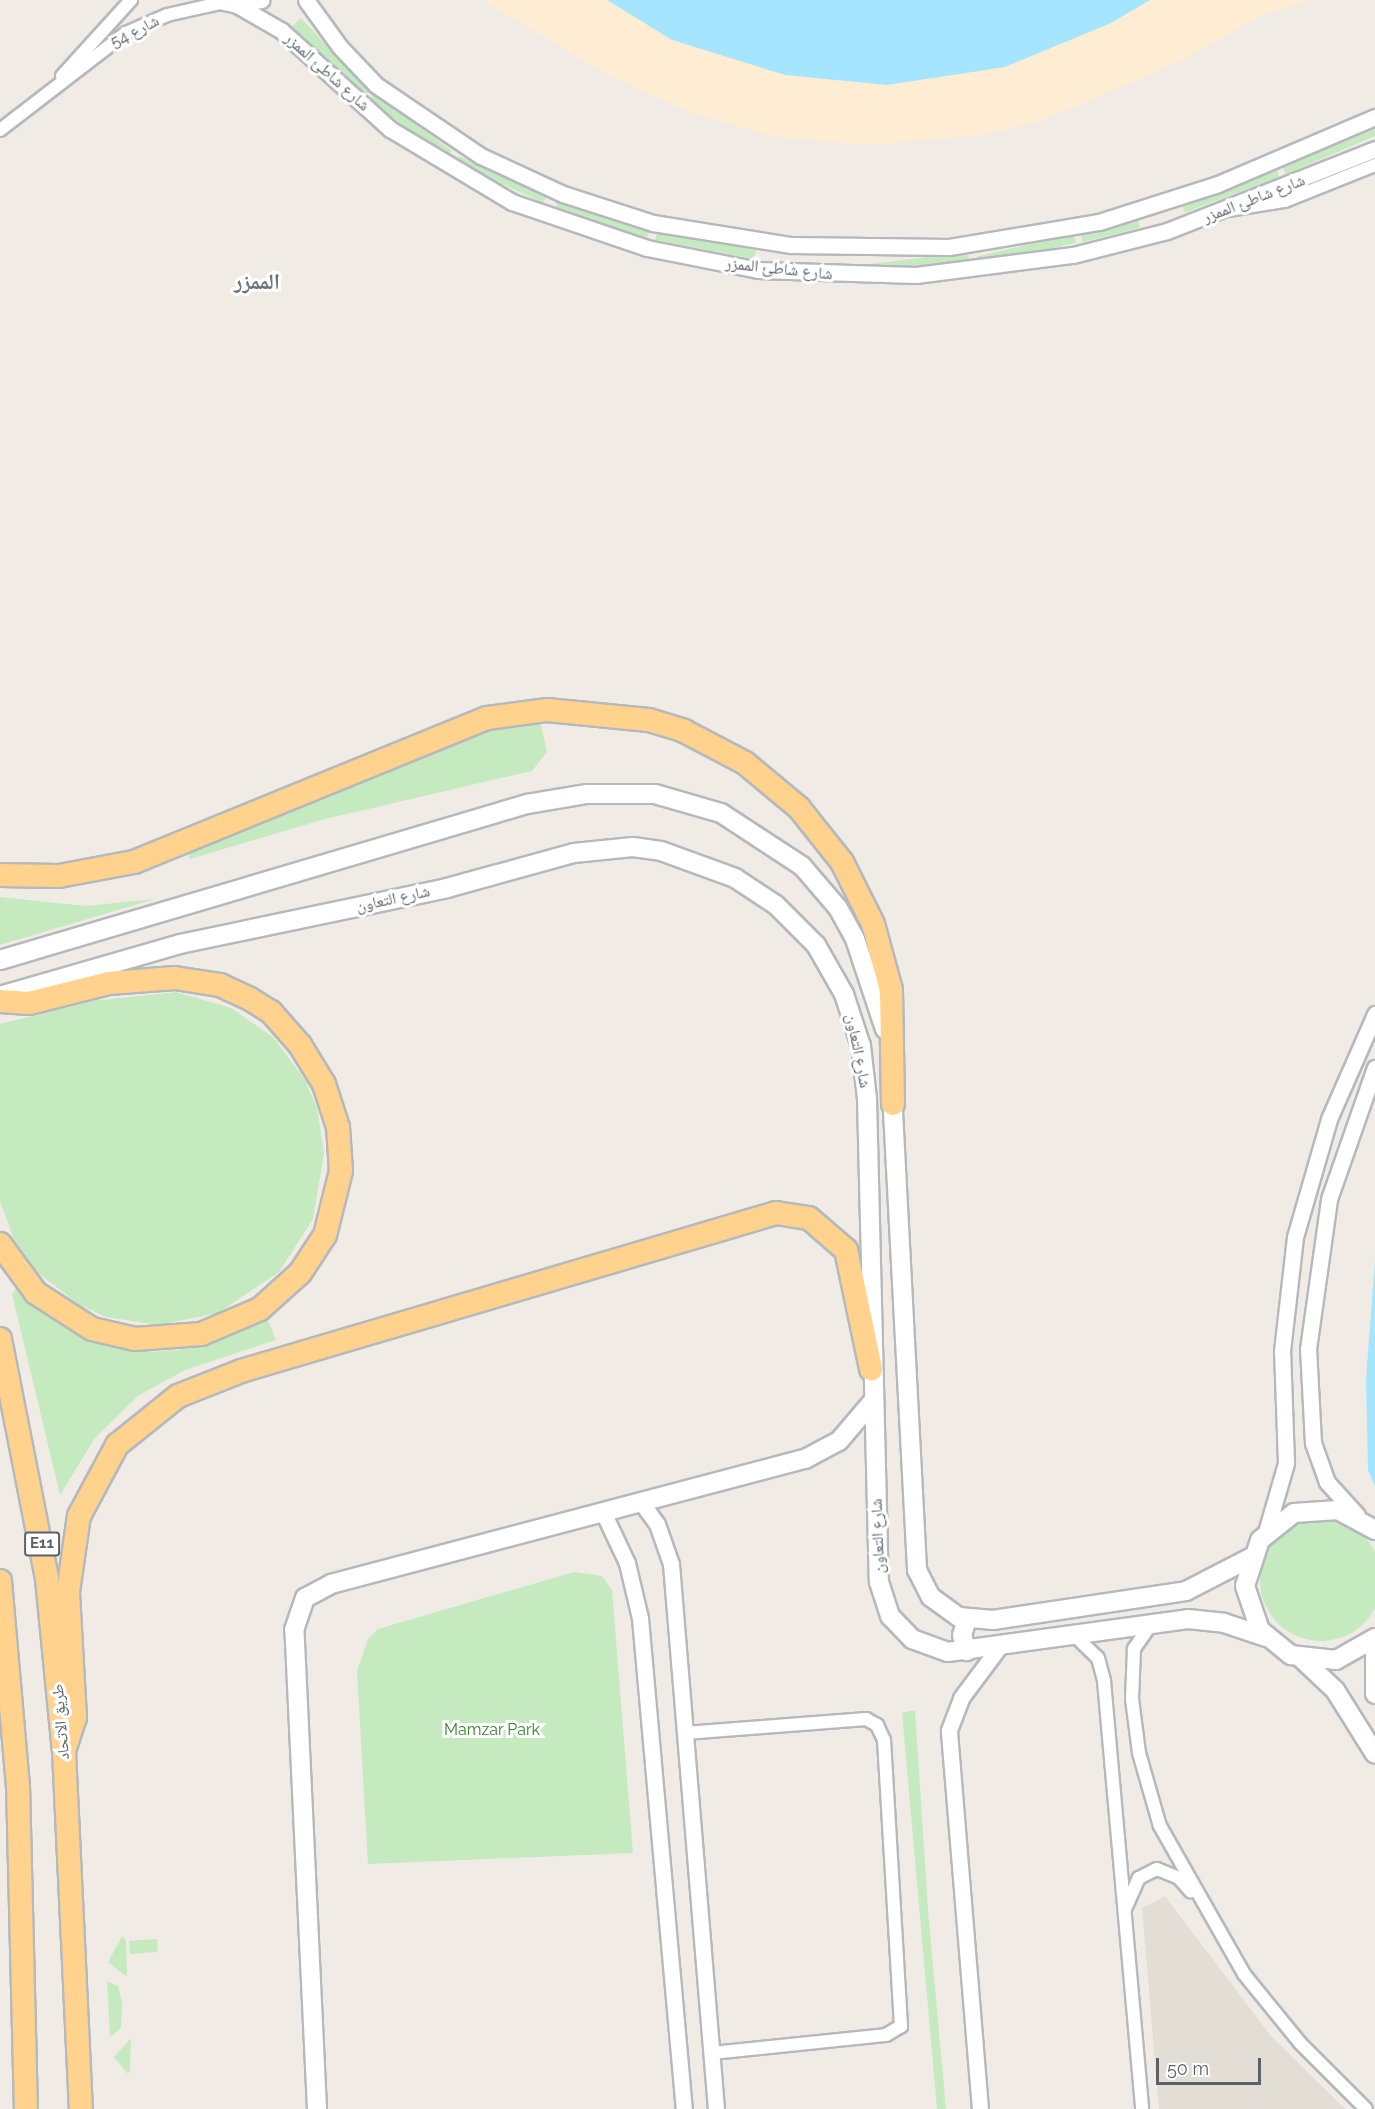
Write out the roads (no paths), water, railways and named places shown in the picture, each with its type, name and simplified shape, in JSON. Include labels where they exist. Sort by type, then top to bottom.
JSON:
[{"type":"highway","points":[[0,875],[59,876],[134,862],[487,718],[547,710],[650,720],[684,731],[745,763],[799,808],[842,862],[873,924],[891,990],[893,1104]]},
{"type":"highway","points":[[0,1001],[29,1003],[109,983],[165,978],[220,985],[250,999],[271,1012],[319,1074],[338,1126],[341,1171],[325,1235],[300,1273],[260,1309],[201,1334],[146,1340],[92,1329],[36,1293],[0,1244]]},
{"type":"highway","points":[[64,1751],[75,1718],[68,1592],[80,1516],[117,1445],[178,1396],[241,1371],[776,1213],[809,1218],[846,1251],[871,1369]]},
{"type":"highway","name":"طريق الاتحاد","points":[[0,1339],[47,1579],[64,1751],[81,2109]]},
{"type":"highway","points":[[0,1581],[15,1737],[26,2109]]},
{"type":"highway","points":[[0,1678],[15,1737]]},
{"type":"main road","name":"شارع التعاون","points":[[0,960],[527,804],[587,794],[655,794],[721,813],[754,831],[802,866],[838,908],[878,995],[893,1104],[917,1570],[938,1604],[967,1619]]},
{"type":"main road","name":"شارع التعاون","points":[[0,996],[180,944],[447,888],[573,853],[633,847],[713,867],[756,890],[797,924],[831,969],[854,1018],[867,1099],[871,1369],[879,1582],[885,1606],[904,1633],[922,1645],[967,1651],[1152,1623],[1212,1620],[1266,1637],[1301,1658],[1335,1690],[1375,1754]]},
{"type":"main road","points":[[316,2109],[297,1613],[321,1587],[817,1454],[849,1432],[873,1401]]},
{"type":"main road","points":[[1266,1637],[1246,1595],[1250,1558],[1266,1532],[1294,1513],[1316,1508],[1359,1518],[1375,1530]]},
{"type":"main road","points":[[967,1651],[962,1635],[967,1619],[1170,1595],[1216,1580],[1250,1558]]},
{"type":"main road","points":[[1301,1658],[1336,1659],[1375,1640],[1375,1694]]},
{"type":"street","name":"شارع 54","points":[[59,81],[131,0]]},
{"type":"street","points":[[217,1],[237,5],[261,0]]},
{"type":"street","name":"شارع شاطئ الممزر","points":[[306,0],[333,39],[376,85],[481,156],[563,194],[653,223],[791,245],[949,247],[1090,224],[1218,184],[1375,117]]},
{"type":"street","name":"شارع 54","points":[[0,130],[59,81],[145,24],[217,1]]},
{"type":"street","name":"شارع شاطئ الممزر","points":[[237,5],[282,31],[383,123],[451,170],[555,220],[695,258],[820,275],[979,271],[1106,248],[1227,210],[1375,149]]},
{"type":"street","points":[[1227,210],[1285,201],[1375,165]]},
{"type":"street","points":[[1266,1532],[1286,1463],[1282,1351],[1295,1237],[1329,1119],[1375,1014]]},
{"type":"street","points":[[1359,1518],[1327,1482],[1313,1443],[1308,1349],[1329,1199],[1375,1068]]},
{"type":"street","points":[[641,1502],[657,1524],[671,1564],[716,2109]]},
{"type":"street","points":[[603,1512],[627,1563],[640,1618],[684,2109]]},
{"type":"street","points":[[1152,1623],[1134,1649],[1132,1700],[1145,1779],[1168,1842],[1204,1906],[1262,1998],[1366,2109]]},
{"type":"street","points":[[1074,1635],[1092,1649],[1102,1669],[1142,2109]]},
{"type":"street","points":[[980,2109],[949,1730],[961,1698],[999,1647]]},
{"type":"street","points":[[685,1733],[866,1719],[880,1728],[884,1740],[901,2026],[886,2035],[711,2053]]},
{"type":"street","points":[[1157,1869],[1168,1842]]},
{"type":"street","points":[[1120,1859],[1144,1873]]},
{"type":"street","points":[[1124,1914],[1144,1873],[1157,1869],[1179,1878],[1204,1906]]},
{"type":"water","points":[[607,0],[1150,0],[1111,23],[1005,67],[887,85],[785,75],[672,40]]},
{"type":"water","points":[[1375,1260],[1375,1487],[1368,1470],[1366,1379]]},
{"type":"district","name":"الممزر","points":[[257,282]]},
{"type":"park label","name":"Mamzar Park","points":[[492,1730]]}]
